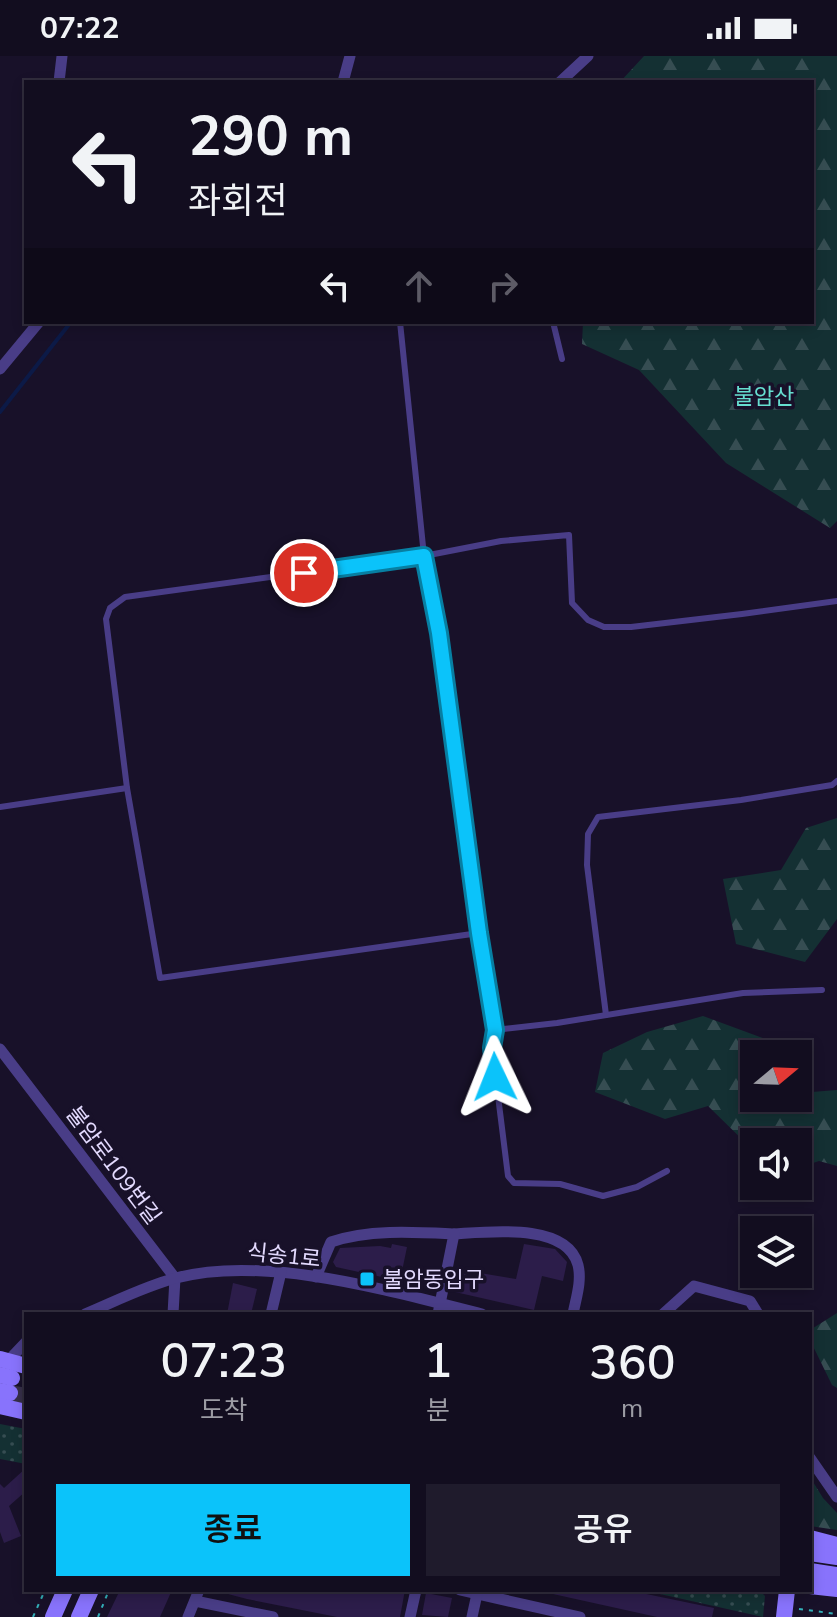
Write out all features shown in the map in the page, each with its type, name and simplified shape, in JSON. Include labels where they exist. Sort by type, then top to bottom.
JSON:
[{"type":"street","points":[[59,80],[62,56]]},
{"type":"street","points":[[344,80],[350,56]]},
{"type":"street","points":[[562,80],[588,56]]},
{"type":"street","points":[[0,369],[37,324]]},
{"type":"street","name":"불암로109번길","points":[[0,1049],[175,1278]]},
{"type":"street","points":[[316,1277],[331,1242],[344,1237],[393,1233],[533,1233],[563,1243],[571,1250],[578,1264],[580,1280],[573,1312]]},
{"type":"street","points":[[439,1309],[454,1234]]},
{"type":"street","name":"식송1로","points":[[90,1312],[175,1278],[218,1271],[281,1272],[316,1277],[439,1309],[465,1312]]},
{"type":"street","points":[[271,1312],[281,1272]]},
{"type":"street","points":[[173,1312],[175,1278]]},
{"type":"street","points":[[665,1312],[694,1286],[750,1301],[757,1312]]},
{"type":"street","points":[[10,1389],[24,1348]]},
{"type":"street","points":[[10,1389],[24,1369]]},
{"type":"street","points":[[812,1461],[837,1497]]},
{"type":"street","points":[[812,1539],[837,1545]]},
{"type":"street","points":[[812,1553],[837,1557]]},
{"type":"street","points":[[812,1571],[837,1575]]},
{"type":"street","points":[[812,1586],[837,1589]]},
{"type":"street","points":[[53,1617],[64,1592]]},
{"type":"street","points":[[79,1617],[90,1592]]},
{"type":"street","points":[[410,1617],[416,1592]]},
{"type":"street","points":[[468,1592],[580,1617]]},
{"type":"street","points":[[784,1617],[787,1592]]},
{"type":"street","points":[[472,1617],[477,1594]]},
{"type":"street","points":[[188,1617],[197,1595],[273,1617]]},
{"type":"lane","points":[[400,324],[424,556],[439,633],[495,1030],[492,1048],[508,1176],[514,1183],[560,1184],[603,1196],[637,1187],[667,1171]]},
{"type":"lane","points":[[553,324],[562,359]]},
{"type":"lane","points":[[479,933],[160,978],[127,788],[106,619],[110,608],[125,597],[424,556],[501,541],[569,535],[572,603],[588,620],[604,627],[631,627],[837,601]]},
{"type":"lane","points":[[606,1015],[587,865],[588,834],[598,817],[741,800],[832,785],[837,781]]},
{"type":"lane","points":[[0,807],[127,788]]},
{"type":"lane","points":[[495,1030],[743,993],[822,990]]},
{"type":"path","points":[[33,1617],[44,1592]]},
{"type":"path","points":[[98,1617],[108,1592]]},
{"type":"path","points":[[799,1609],[837,1614]]},
{"type":"green space","name":"불암산","points":[[644,56],[837,56],[837,521],[830,528],[726,463],[639,370],[582,344],[583,324],[814,324],[814,80],[622,80]]},
{"type":"green space","points":[[837,818],[837,919],[805,962],[736,944],[723,879],[781,870],[806,828]]},
{"type":"green space","points":[[703,1016],[768,1040],[740,1040],[740,1112],[812,1112],[812,1092],[837,1090],[837,1166],[819,1161],[812,1163],[812,1128],[740,1128],[740,1137],[708,1106],[665,1119],[595,1092],[603,1053],[647,1032]]},
{"type":"green space","points":[[837,1313],[837,1388],[832,1385],[812,1344],[812,1329]]},
{"type":"green space","points":[[0,1424],[24,1429],[24,1464],[0,1459]]},
{"type":"green space","points":[[812,1480],[837,1513],[837,1530],[812,1526]]},
{"type":"green space","points":[[651,1592],[761,1592],[765,1596],[763,1617]]},
{"type":"building","points":[[392,1244],[407,1247],[400,1281],[336,1267],[333,1262],[340,1248],[391,1248]]},
{"type":"building","points":[[524,1244],[555,1249],[567,1262],[563,1281],[542,1276],[534,1310],[455,1292],[452,1288],[456,1272],[516,1279]]},
{"type":"building","points":[[233,1283],[257,1289],[251,1312],[227,1312]]},
{"type":"building","points":[[24,1470],[24,1493],[9,1506],[21,1536],[4,1543],[0,1532],[0,1484],[4,1488]]},
{"type":"building","points":[[119,1592],[171,1592],[160,1617],[107,1617]]},
{"type":"building","points":[[405,1592],[400,1617],[337,1617],[228,1594]]},
{"type":"building","points":[[637,1592],[714,1608],[712,1617],[657,1617],[553,1594]]},
{"type":"building","points":[[426,1593],[452,1598],[448,1617],[422,1615]]},
{"type":"waterway","points":[[0,412],[69,324]]},
{"type":"tunnel","points":[[10,1393],[24,1396]]},
{"type":"place","name":"불암동입구","points":[[367,1279]]},
{"type":"route","points":[[304,573],[424,556],[439,633],[495,1030],[492,1048],[495,1077]]}]
